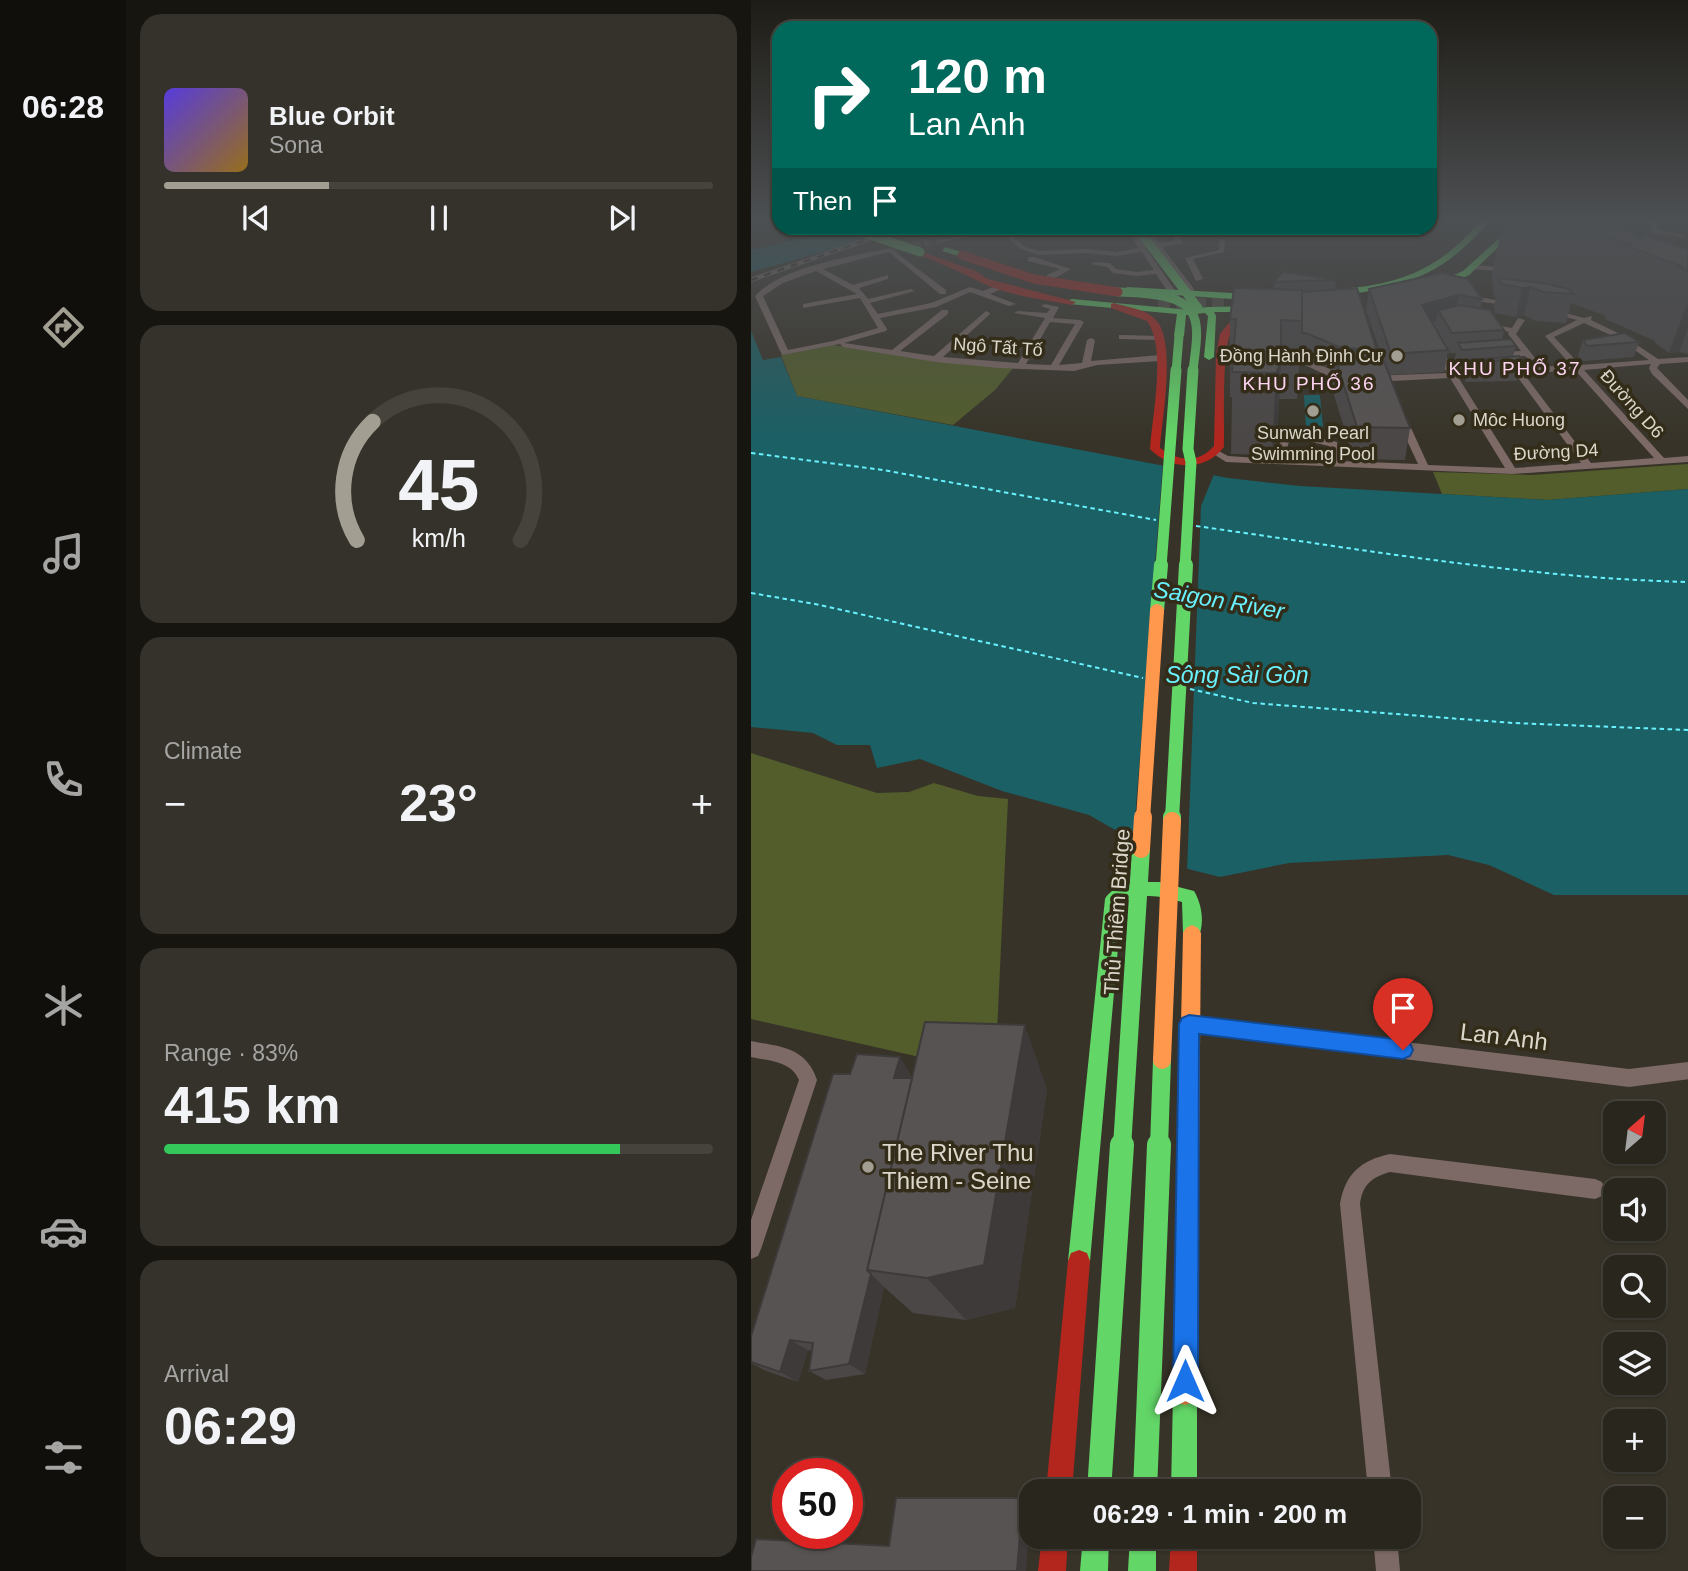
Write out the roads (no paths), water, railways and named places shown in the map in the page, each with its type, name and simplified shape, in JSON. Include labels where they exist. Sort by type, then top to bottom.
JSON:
[{"type":"main road","points":[[1042,295],[1119,306],[1156,315],[1179,336]]},
{"type":"main road","points":[[1071,295],[1087,299],[1156,295]]},
{"type":"main road","points":[[1145,1479],[1171,852],[1191,463],[1188,449],[1196,360],[1194,315],[1174,299],[1159,295]]},
{"type":"main road","points":[[1119,306],[1174,295]]},
{"type":"main road","name":"Thủ Thiêm Bridge","points":[[1100,1479],[1164,502],[1181,295]]},
{"type":"main road","points":[[1183,295],[1212,316],[1201,450],[1191,463]]},
{"type":"main road","points":[[1188,295],[1199,310],[1203,332],[1200,356],[1196,360]]},
{"type":"main road","points":[[1188,295],[1257,309]]},
{"type":"main road","points":[[1194,295],[1229,299]]},
{"type":"main road","points":[[1194,295],[1278,304]]},
{"type":"main road","points":[[1384,295],[1317,301],[1377,302],[1403,295]]},
{"type":"main road","points":[[1119,306],[1152,321],[1160,338],[1155,449],[1168,458],[1190,462],[1205,460],[1217,453],[1226,359],[1223,338],[1232,324],[1278,304]]},
{"type":"main road","points":[[1210,331],[1233,316],[1278,304]]},
{"type":"main road","points":[[1060,1479],[1093,1097],[1114,899],[1130,888],[1151,886],[1188,896],[1192,903],[1184,1479]]},
{"type":"main road","points":[[1052,1571],[1054,1549]]},
{"type":"main road","points":[[1094,1571],[1095,1549]]},
{"type":"main road","points":[[1142,1571],[1143,1549]]},
{"type":"main road","points":[[1183,1571],[1184,1549]]},
{"type":"street","points":[[759,295],[785,353],[883,329],[862,295]]},
{"type":"street","points":[[806,306],[882,295]]},
{"type":"street","points":[[876,317],[933,305],[955,295]]},
{"type":"street","points":[[987,295],[1012,303]]},
{"type":"street","points":[[1470,295],[1483,300],[1516,302],[1487,295]]},
{"type":"street","points":[[1022,365],[1055,307],[1045,306]]},
{"type":"street","points":[[1542,306],[1587,318],[1636,337],[1671,368],[1671,388]]},
{"type":"street","points":[[893,353],[945,312]]},
{"type":"street","points":[[936,359],[986,313]]},
{"type":"street","points":[[1018,313],[1080,322],[1054,367]]},
{"type":"street","points":[[1587,318],[1671,368]]},
{"type":"street","name":"Đường D6","points":[[1587,318],[1550,336],[1662,461]]},
{"type":"street","points":[[1512,330],[1521,320]]},
{"type":"street","points":[[1466,321],[1447,321],[1425,327],[1512,471]]},
{"type":"street","points":[[1477,323],[1512,330]]},
{"type":"street","points":[[1512,330],[1512,334],[1542,370]]},
{"type":"street","points":[[1122,337],[1160,338]]},
{"type":"street","points":[[1086,365],[1091,340]]},
{"type":"street","name":"Ngô Tất Tố","points":[[834,343],[936,359],[1054,367],[1160,358]]},
{"type":"street","points":[[1491,356],[1527,353]]},
{"type":"street","points":[[1442,359],[1454,358]]},
{"type":"street","points":[[1671,368],[1688,359]]},
{"type":"street","points":[[1274,361],[1303,362],[1334,375],[1383,385],[1453,377],[1657,362]]},
{"type":"street","points":[[1657,362],[1653,368],[1688,407]]},
{"type":"street","points":[[1378,366],[1383,385]]},
{"type":"street","points":[[1518,372],[1588,466]]},
{"type":"street","points":[[1398,411],[1425,468]]},
{"type":"street","points":[[1277,462],[1285,440],[1307,438],[1334,444],[1334,465]]},
{"type":"street","name":"Đường D4","points":[[1217,453],[1226,459],[1512,471],[1688,459]]},
{"type":"street","name":"Lan Anh","points":[[1189,1024],[1629,1078],[1688,1070]]},
{"type":"street","points":[[751,1049],[797,1061],[805,1069],[808,1080],[751,1249]]},
{"type":"street","points":[[1379,1479],[1350,1204],[1351,1187],[1371,1167],[1390,1163],[1595,1189]]},
{"type":"street","points":[[1386,1549],[1388,1571]]},
{"type":"water","name":"Sông Sài Gòn","points":[[751,331],[763,360],[781,357],[797,396],[1228,478],[1300,486],[1548,500],[1688,489],[1688,895],[1554,895],[1489,865],[1448,855],[1289,863],[1220,877],[1180,867],[1089,815],[1002,791],[920,759],[877,768],[870,745],[837,745],[813,733],[751,727]]},
{"type":"water","name":"Sunwah Pearl Swimming Pool","points":[[1304,395],[1320,395],[1323,427],[1306,427]]},
{"type":"tunnel","points":[[1158,303],[1227,304]]},
{"type":"place","name":"Đồng Hành Định Cư","points":[[1397,356]]},
{"type":"place","name":"Sunwah Pearl Swimming Pool","points":[[1313,411]]},
{"type":"place","name":"Môc Huong","points":[[1459,420]]},
{"type":"place","name":"The River Thu Thiem - Seine","points":[[868,1167]]},
{"type":"district","name":"KHU PHỐ 37","points":[[1515,368]]},
{"type":"district","name":"KHU PHỐ 36","points":[[1309,383]]},
{"type":"water label","name":"Saigon River","points":[[1219,600]]}]
